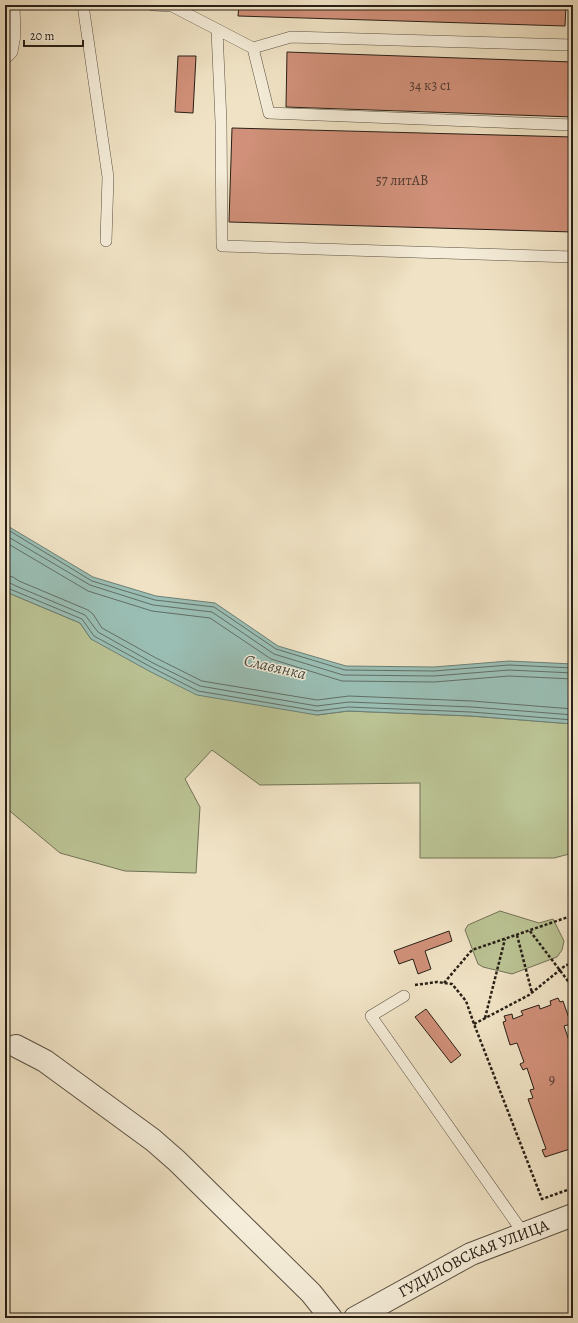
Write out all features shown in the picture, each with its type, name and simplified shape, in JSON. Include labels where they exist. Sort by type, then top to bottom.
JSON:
[{"type":"street","points":[[10,1045],[45,1061],[153,1140],[177,1161],[311,1293],[331,1318]]},
{"type":"street","name":"ГУДИЛОВСКАЯ УЛИЦА","points":[[355,1318],[472,1254],[573,1215]]},
{"type":"lane","points":[[5,59],[12,52],[15,35],[14,5]]},
{"type":"lane","points":[[84,5],[108,176],[106,241]]},
{"type":"lane","points":[[153,5],[172,6],[253,48],[291,37],[573,45]]},
{"type":"lane","points":[[217,30],[222,122],[222,246],[573,257]]},
{"type":"lane","points":[[253,48],[269,114],[573,125]]},
{"type":"lane","points":[[404,996],[371,1016],[524,1234]]},
{"type":"path","points":[[443,983],[472,950],[571,916],[573,922]]},
{"type":"path","points":[[530,931],[568,981],[573,984]]},
{"type":"path","points":[[518,935],[532,993]]},
{"type":"path","points":[[485,1018],[505,939]]},
{"type":"path","points":[[474,1024],[532,993],[566,965],[573,964]]},
{"type":"path","points":[[404,996],[416,984],[437,982],[452,984],[466,1001],[542,1199],[573,1188]]},
{"type":"green space","points":[[5,590],[11,594],[80,623],[91,639],[317,715],[348,711],[471,716],[573,724],[573,853],[554,858],[420,858],[420,783],[260,785],[212,750],[185,779],[200,807],[196,873],[125,871],[60,853],[5,807]]},
{"type":"green space","points":[[500,911],[539,923],[553,919],[564,941],[562,950],[557,957],[512,974],[483,967],[478,964],[465,930],[468,925]]},
{"type":"water","name":"Славянка","points":[[5,523],[93,577],[156,596],[215,603],[278,646],[346,666],[434,667],[509,661],[573,664],[573,724],[471,716],[348,711],[317,715],[197,695],[149,671],[91,639],[80,623],[11,594],[5,590]]},
{"type":"building","points":[[239,5],[566,5],[565,26],[238,16]]},
{"type":"building","points":[[287,52],[573,62],[573,117],[286,107]]},
{"type":"building","points":[[178,56],[196,56],[193,113],[175,112]]},
{"type":"building","points":[[232,128],[573,137],[573,232],[229,222]]},
{"type":"building","points":[[449,931],[452,941],[425,951],[431,969],[418,974],[413,959],[399,964],[394,951]]},
{"type":"building","points":[[558,998],[560,1002],[563,1001],[571,1024],[564,1026],[573,1052],[573,1148],[545,1157],[542,1150],[546,1149],[528,1099],[533,1098],[530,1090],[534,1089],[527,1068],[523,1070],[520,1064],[524,1062],[517,1043],[510,1045],[503,1022],[506,1021],[504,1016],[512,1014],[513,1019],[523,1015],[521,1011],[539,1005],[540,1009],[551,1005],[550,1001]]},
{"type":"building","points":[[426,1009],[461,1055],[451,1063],[415,1017]]}]
